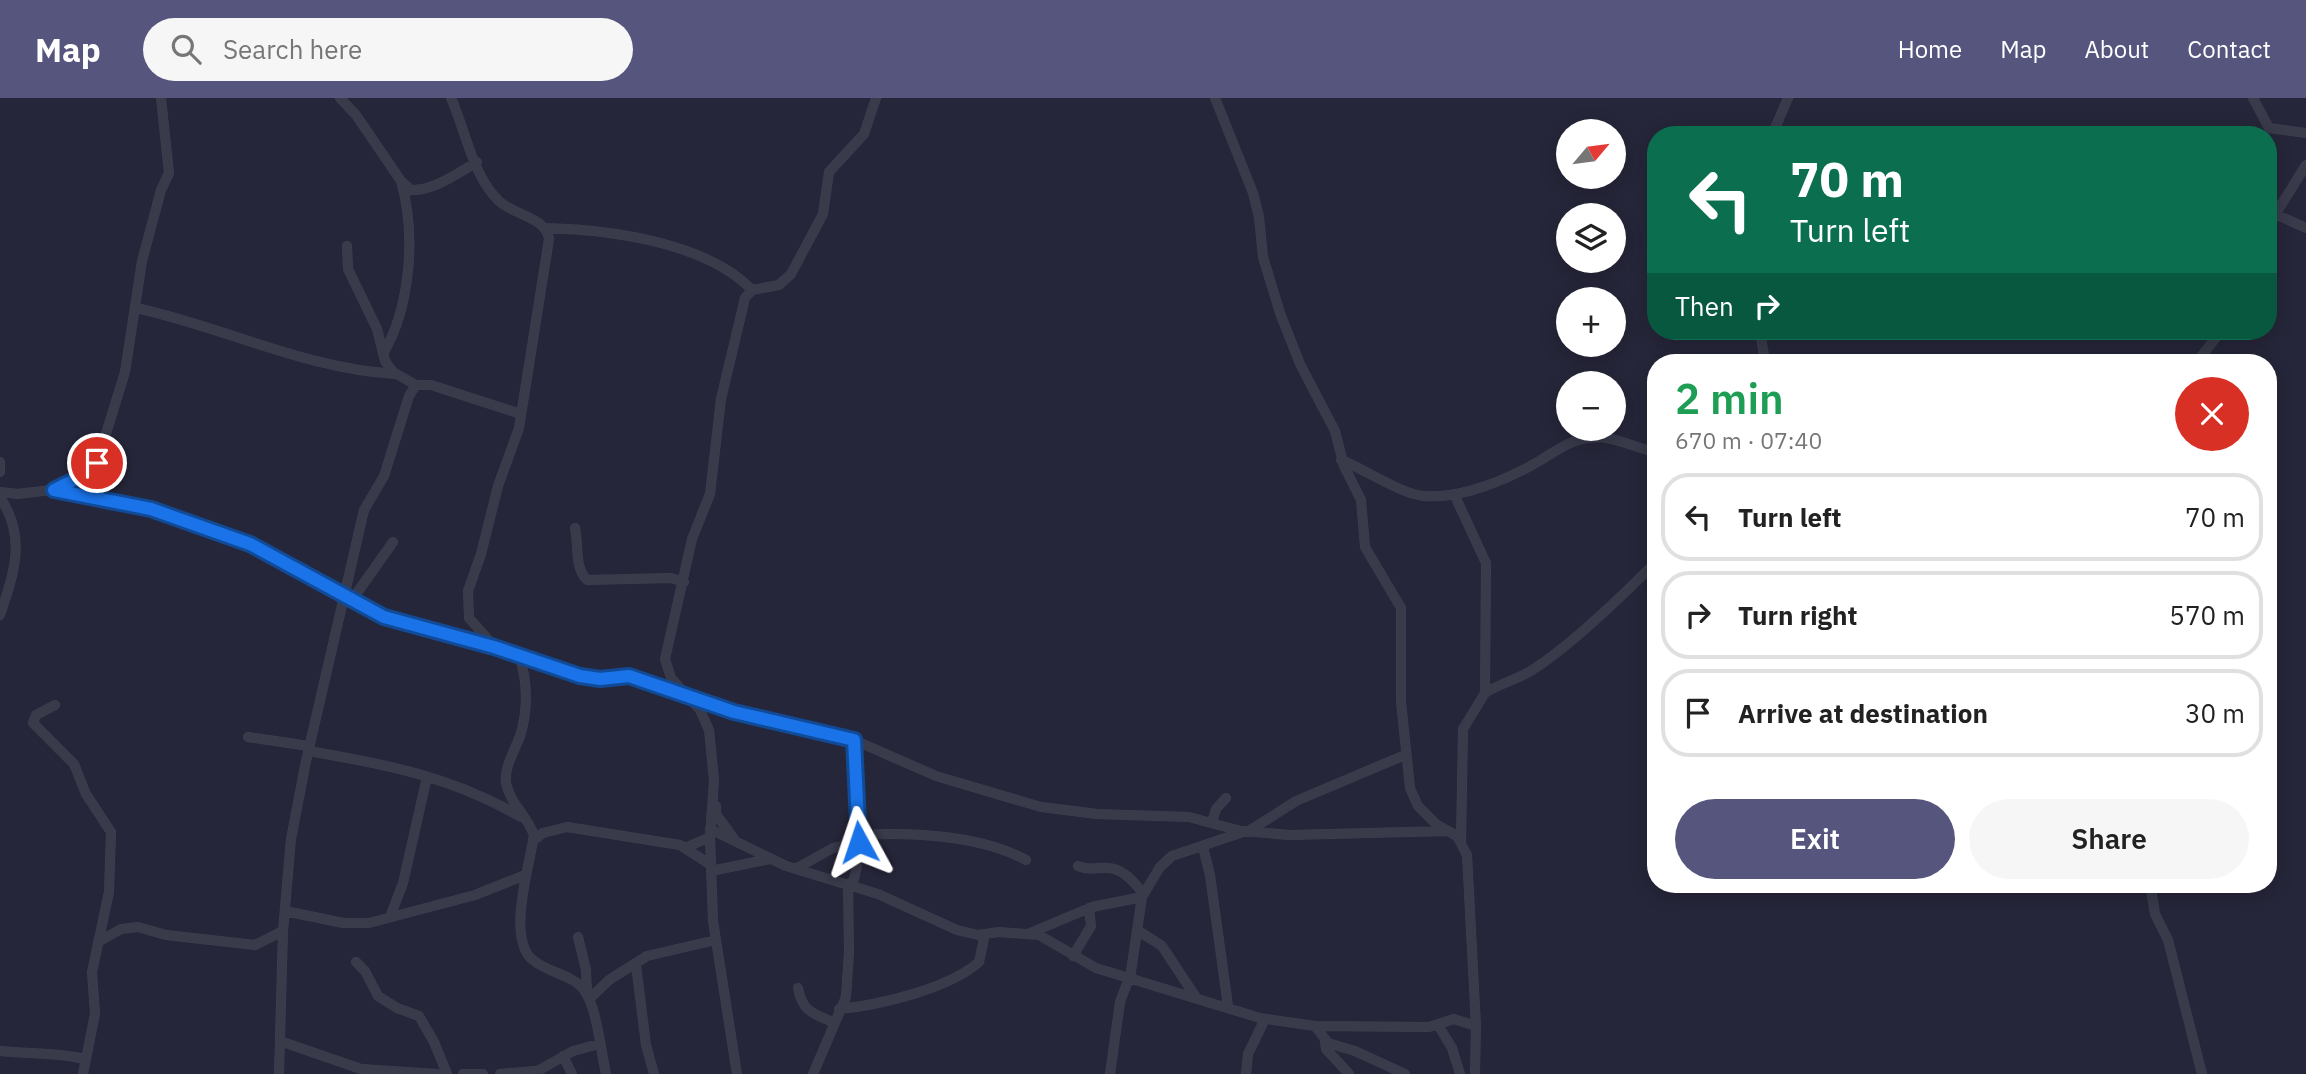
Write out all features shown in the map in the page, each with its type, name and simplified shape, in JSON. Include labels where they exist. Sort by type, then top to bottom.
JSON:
[{"type":"street","points":[[54,490],[82,476],[97,463],[125,372],[142,261],[161,190],[169,173],[161,98]]},
{"type":"street","points":[[340,98],[356,115],[401,181],[411,190],[425,188],[477,162]]},
{"type":"street","points":[[451,98],[466,144],[485,181],[501,203],[545,228],[628,236],[718,263],[752,290]]},
{"type":"street","points":[[736,842],[716,814],[709,730],[700,710],[684,695],[667,671],[665,659],[694,531],[710,494],[729,361],[739,329],[742,306],[752,290],[779,285],[791,274],[823,214],[829,172],[864,134],[876,98]]},
{"type":"street","points":[[1215,98],[1253,193],[1259,217],[1263,257],[1280,313],[1300,364],[1335,431],[1341,460],[1361,500],[1365,547],[1401,608],[1403,623],[1399,660],[1405,755],[1410,788],[1418,806],[1437,825],[1461,842]]},
{"type":"street","points":[[1776,126],[1788,98]]},
{"type":"street","points":[[2253,98],[2268,126]]},
{"type":"street","points":[[2277,129],[2306,133]]},
{"type":"street","points":[[2277,211],[2303,174],[2306,165]]},
{"type":"street","points":[[383,354],[397,328],[406,281],[408,206],[401,181]]},
{"type":"street","points":[[2277,215],[2306,228]]},
{"type":"street","points":[[494,647],[469,618],[468,591],[521,414],[541,274],[548,245],[545,228]]},
{"type":"street","points":[[346,246],[348,269],[377,329],[383,354],[396,374]]},
{"type":"street","points":[[136,309],[310,360],[396,374],[416,385]]},
{"type":"street","points":[[2203,354],[2214,340]]},
{"type":"street","points":[[279,1074],[283,930],[291,839],[309,748],[348,597],[364,510],[384,476],[416,385],[431,385],[521,414]]},
{"type":"street","points":[[1341,460],[1421,496],[1454,494],[1487,484],[1538,462],[1566,444],[1587,438],[1606,437],[1647,449]]},
{"type":"street","points":[[0,462],[0,472]]},
{"type":"street","points":[[0,615],[17,565],[12,522],[0,494],[54,490],[111,499],[181,517],[259,548],[384,617],[494,647],[592,678],[629,676],[734,712],[854,740],[936,776],[1041,807],[1097,814],[1188,817],[1247,831],[1325,836],[1448,831]]},
{"type":"street","points":[[1454,494],[1472,540],[1486,564],[1485,693],[1463,729],[1461,740],[1461,842],[1467,855],[1470,886],[1476,1026],[1475,1074]]},
{"type":"street","points":[[575,528],[579,565],[587,580],[671,578],[684,582]]},
{"type":"street","points":[[348,597],[393,542]]},
{"type":"street","points":[[1485,693],[1527,673],[1546,659],[1608,608],[1647,571]]},
{"type":"street","points":[[519,656],[524,671],[525,709],[521,733],[506,776],[510,792],[533,830],[534,840],[525,875],[521,939],[527,955],[577,983],[588,997]]},
{"type":"street","points":[[55,705],[36,715],[33,723],[74,764],[86,794],[111,832],[109,892],[91,978],[94,1014],[83,1074]]},
{"type":"street","points":[[248,737],[397,766],[472,790],[524,819]]},
{"type":"street","points":[[813,1074],[848,981],[850,884],[860,839],[854,789],[854,740]]},
{"type":"street","points":[[1110,1074],[1120,1002],[1129,978],[1143,896],[1167,859],[1247,831],[1296,801],[1405,755]]},
{"type":"street","points":[[390,917],[404,883],[427,777]]},
{"type":"street","points":[[714,794],[710,833],[716,940],[737,1074]]},
{"type":"street","points":[[1212,822],[1216,809],[1226,798]]},
{"type":"street","points":[[534,840],[543,833],[567,827],[685,848],[711,868],[739,868],[770,859]]},
{"type":"street","points":[[710,833],[797,869],[850,884],[957,930],[985,934],[1028,934],[1051,940],[1096,968],[1265,1019],[1315,1026],[1438,1025],[1454,1019],[1476,1026]]},
{"type":"street","points":[[685,848],[710,833]]},
{"type":"street","points":[[797,869],[833,848],[860,839],[916,834],[981,845],[1026,860]]},
{"type":"street","points":[[1203,848],[1210,875],[1228,1006]]},
{"type":"street","points":[[1078,866],[1091,870],[1114,868],[1128,877],[1143,896]]},
{"type":"street","points":[[285,911],[357,924],[475,895],[525,875]]},
{"type":"street","points":[[2152,893],[2155,914],[2168,940],[2202,1074]]},
{"type":"street","points":[[1028,934],[1089,908],[1143,896]]},
{"type":"street","points":[[1073,956],[1091,926],[1089,908]]},
{"type":"street","points":[[98,942],[121,929],[138,927],[166,935],[255,945],[283,930]]},
{"type":"street","points":[[1137,930],[1162,946],[1195,996]]},
{"type":"street","points":[[839,1009],[863,1007],[957,979],[979,962],[985,934]]},
{"type":"street","points":[[578,937],[586,970],[588,997],[606,1074]]},
{"type":"street","points":[[588,997],[647,956],[716,940]]},
{"type":"street","points":[[355,962],[365,971],[378,996],[397,1008],[419,1016],[434,1042],[447,1074]]},
{"type":"street","points":[[636,965],[646,1045],[654,1074]]},
{"type":"street","points":[[798,988],[801,1001],[810,1013],[833,1022]]},
{"type":"street","points":[[1246,1074],[1248,1054],[1265,1019]]},
{"type":"street","points":[[1438,1025],[1452,1048],[1460,1074]]},
{"type":"street","points":[[1315,1026],[1325,1041],[1326,1049],[1349,1074]]},
{"type":"street","points":[[280,1041],[361,1069],[438,1074]]},
{"type":"street","points":[[1325,1041],[1405,1074]]},
{"type":"street","points":[[500,1074],[534,1073],[563,1056],[599,1044]]},
{"type":"street","points":[[0,1051],[17,1054],[51,1052],[85,1059]]},
{"type":"street","points":[[563,1056],[572,1074]]},
{"type":"street","points":[[463,1074],[483,1074]]},
{"type":"route","points":[[97,463],[82,476],[54,490],[111,499],[181,517],[268,552],[384,617],[494,647],[557,666],[580,676],[600,679],[625,675],[665,691],[734,712],[805,726],[854,740],[853,775],[859,842]]}]
